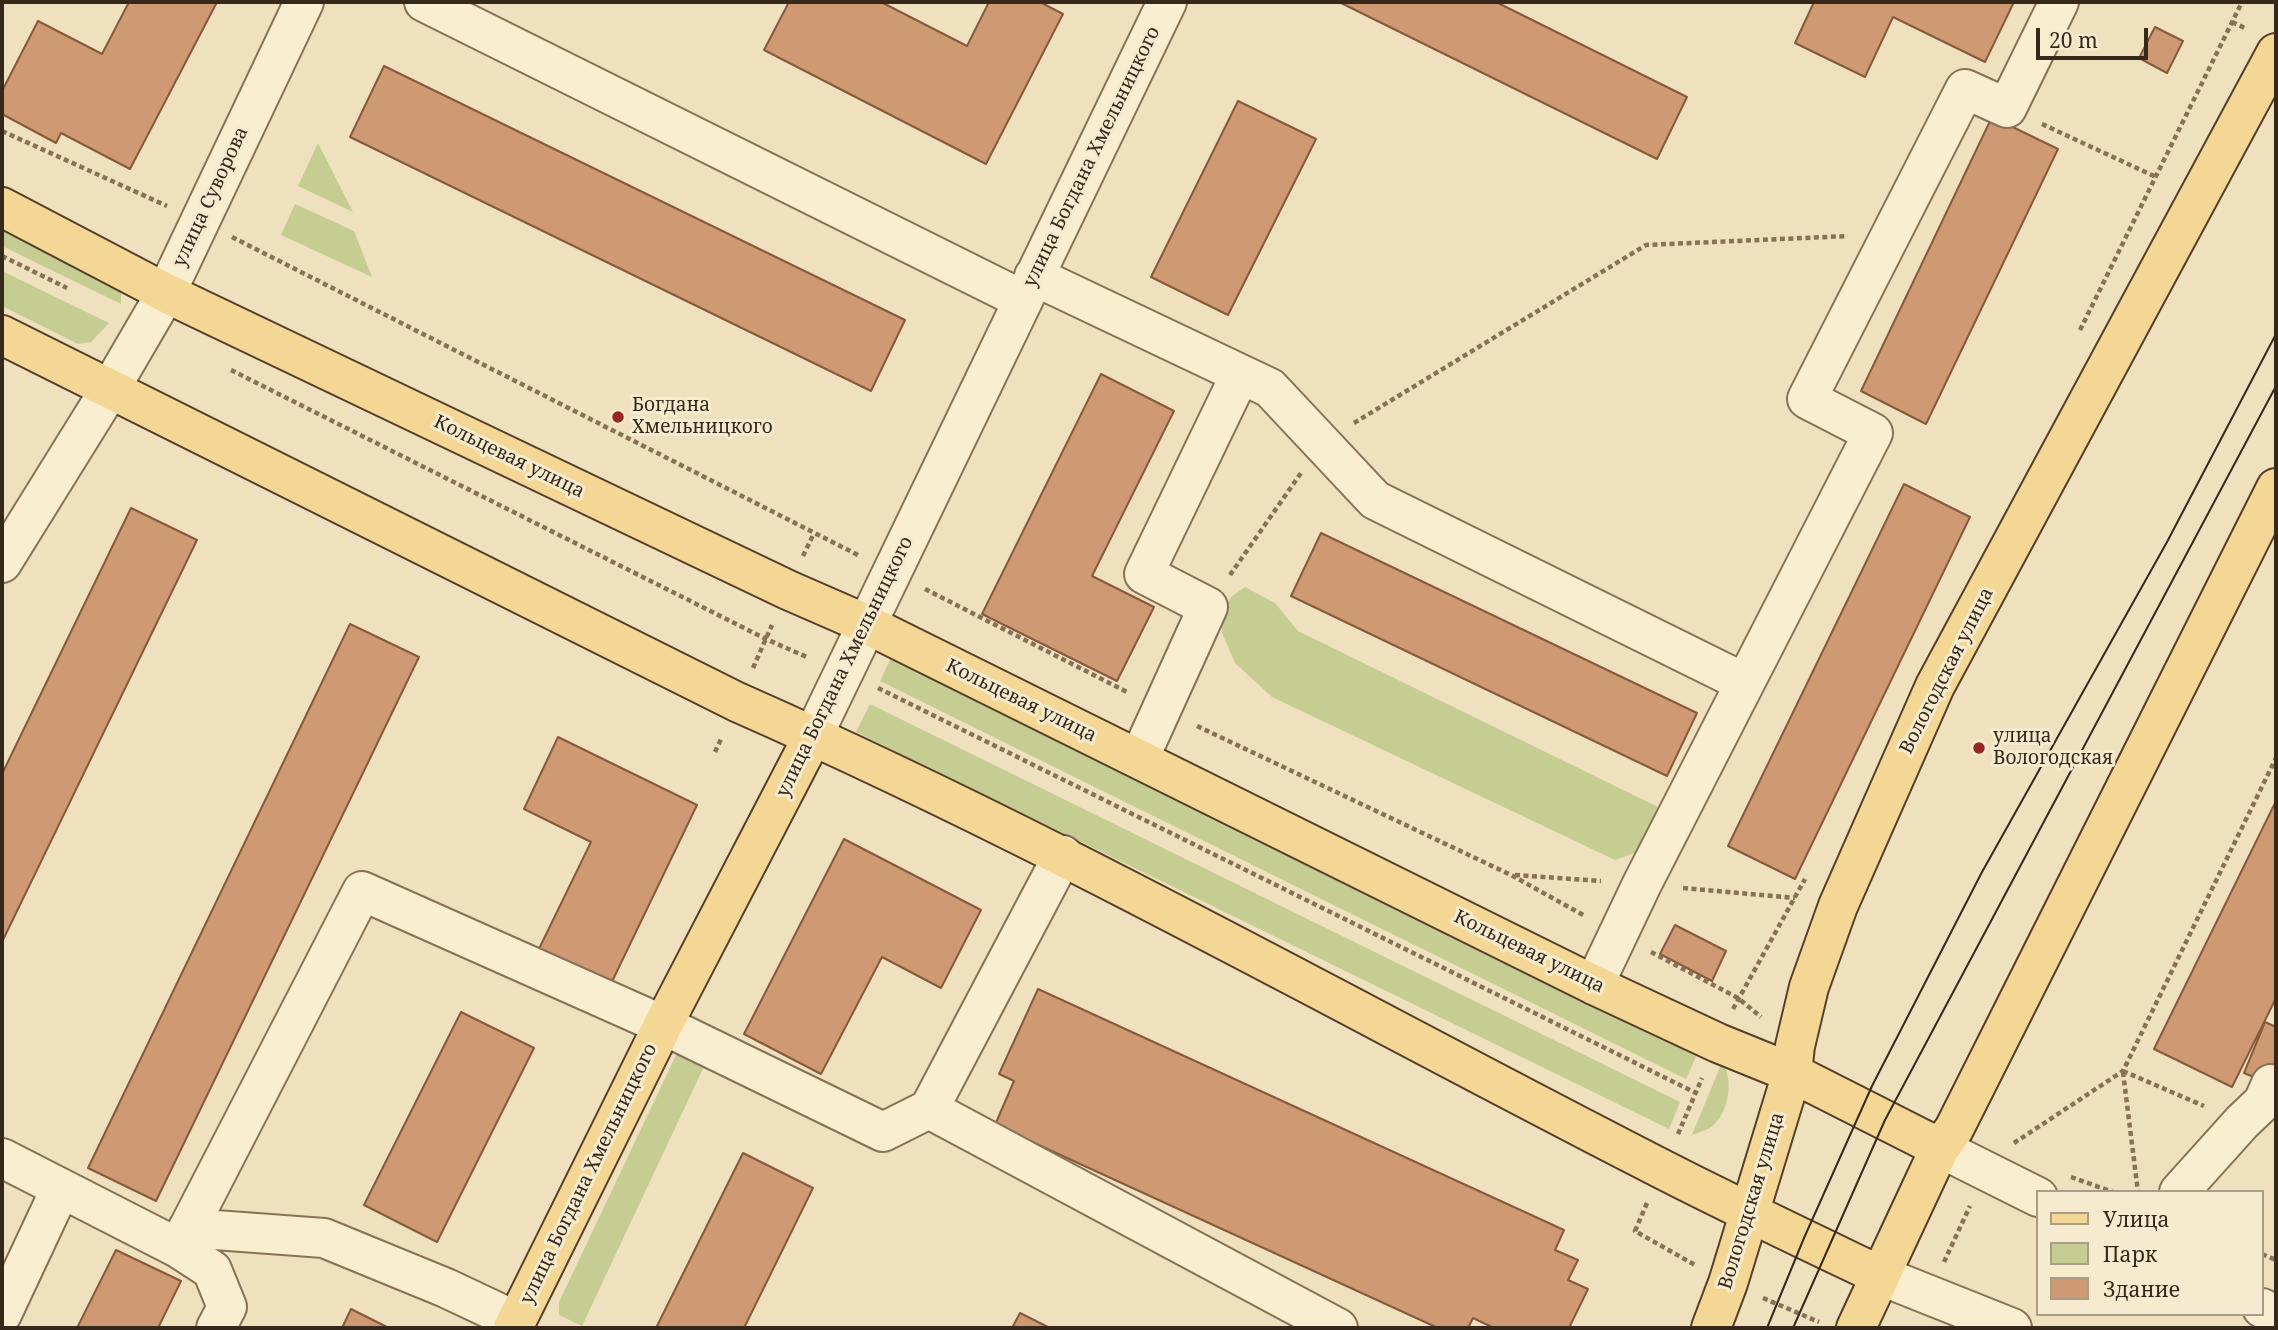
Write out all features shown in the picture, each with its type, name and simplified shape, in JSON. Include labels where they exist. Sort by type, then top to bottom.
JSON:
[{"type":"main road","name":"Вологодская улица","points":[[1711,1328],[1728,1283],[1792,1073],[1795,1046],[1809,987],[1838,906],[1935,686],[2276,53]]},
{"type":"main road","name":"Кольцевая улица","points":[[2,207],[166,293],[788,590],[866,624],[1594,985],[1718,1043],[1792,1073],[1940,1148]]},
{"type":"main road","points":[[2,335],[737,702],[1063,855],[1662,1170],[1879,1275]]},
{"type":"main road","points":[[1856,1328],[1940,1148],[1954,1129],[2276,488]]},
{"type":"main road","name":"улица Богдана Хмельницкого","points":[[514,1325],[663,1025],[813,736]]},
{"type":"street","name":"улица Суворова","points":[[2,562],[110,389],[166,293],[304,2]]},
{"type":"street","points":[[424,2],[1029,288],[1270,388],[1375,500],[1745,683]]},
{"type":"street","name":"улица Богдана Хмельницкого","points":[[813,736],[1167,2]]},
{"type":"street","points":[[1594,985],[1642,884],[1874,433],[1807,399],[1965,89],[2007,108],[2059,2]]},
{"type":"street","points":[[1139,759],[1209,607],[1144,574],[1240,375]]},
{"type":"street","points":[[183,1238],[362,891],[663,1025],[883,1132],[929,1109],[1063,855]]},
{"type":"street","points":[[2181,1190],[2263,1102],[2272,1084]]},
{"type":"street","points":[[929,1109],[1338,1328]]},
{"type":"street","name":"Кольцевая улица","points":[[1940,1148],[2036,1196]]},
{"type":"street","points":[[2,1158],[61,1188],[183,1238],[324,1238],[446,1288],[514,1325]]},
{"type":"street","points":[[2,1314],[61,1188]]},
{"type":"street","points":[[183,1238],[212,1270],[227,1307],[216,1328]]},
{"type":"street","points":[[1879,1275],[2012,1328]]},
{"type":"path","points":[[2232,22],[2242,2]]},
{"type":"path","points":[[2007,108],[2156,177]]},
{"type":"path","points":[[1209,607],[1321,443],[1646,245],[1891,234]]},
{"type":"path","points":[[715,752],[814,533]]},
{"type":"path","points":[[1929,1296],[1986,1171],[2000,1152],[2123,1071],[2276,758]]},
{"type":"path","points":[[1635,1231],[1738,998]]},
{"type":"path","points":[[2123,1071],[2242,1122]]},
{"type":"path","points":[[2123,1071],[2138,1190]]},
{"type":"green space","points":[[318,143],[353,212],[298,186]]},
{"type":"green space","points":[[295,204],[354,231],[372,277],[281,235]]},
{"type":"green space","points":[[2,221],[109,273],[121,293],[121,304],[2,246]]},
{"type":"green space","points":[[2,271],[109,323],[91,342],[78,344],[2,306]]},
{"type":"green space","points":[[1245,587],[1275,603],[1298,631],[1658,807],[1640,851],[1615,860],[1272,697],[1235,663],[1222,633],[1223,611],[1231,597]]},
{"type":"green space","points":[[891,658],[1698,1052],[1686,1079],[880,681]]},
{"type":"green space","points":[[870,704],[1680,1102],[1669,1129],[856,732]]},
{"type":"green space","points":[[678,1051],[708,1058],[582,1326],[559,1315],[559,1302]]},
{"type":"green space","points":[[1722,1062],[1729,1088],[1725,1108],[1715,1124],[1692,1135]]},
{"type":"building","points":[[129,2],[217,2],[130,169],[61,133],[56,143],[2,114],[2,91],[38,21],[102,54]]},
{"type":"building","points":[[789,2],[881,2],[967,46],[989,2],[1040,2],[1063,14],[986,164],[764,50]]},
{"type":"building","points":[[1339,2],[1496,2],[1687,97],[1657,159]]},
{"type":"building","points":[[1814,2],[2014,2],[1985,62],[1893,17],[1865,77],[1795,43]]},
{"type":"building","points":[[2155,27],[2183,41],[2167,73],[2139,58]]},
{"type":"building","points":[[384,66],[905,320],[871,391],[350,137]]},
{"type":"building","points":[[1238,101],[1316,139],[1228,315],[1151,277]]},
{"type":"building","points":[[1992,117],[2058,149],[1926,424],[1861,391]]},
{"type":"building","points":[[1101,374],[1174,411],[1092,576],[1154,607],[1117,681],[982,614]]},
{"type":"building","points":[[1904,484],[1970,517],[1795,879],[1728,846]]},
{"type":"building","points":[[131,508],[197,540],[2,942],[2,774]]},
{"type":"building","points":[[1321,533],[1697,713],[1667,776],[1291,596]]},
{"type":"building","points":[[350,624],[419,657],[156,1201],[88,1168]]},
{"type":"building","points":[[558,737],[697,805],[607,992],[535,957],[591,842],[524,809]]},
{"type":"building","points":[[2276,801],[2276,998],[2232,1087],[2154,1049]]},
{"type":"building","points":[[844,839],[981,910],[941,988],[882,957],[821,1074],[744,1034]]},
{"type":"building","points":[[1675,925],[1726,951],[1712,981],[1660,954]]},
{"type":"building","points":[[1038,989],[1564,1230],[1555,1250],[1578,1260],[1568,1280],[1588,1289],[1569,1328],[1494,1328],[1473,1318],[1468,1328],[1438,1328],[995,1125],[1014,1081],[999,1074]]},
{"type":"building","points":[[461,1012],[534,1048],[437,1242],[364,1205]]},
{"type":"building","points":[[2265,1022],[2276,1027],[2276,1086],[2244,1073]]},
{"type":"building","points":[[743,1153],[813,1188],[744,1328],[656,1328]]},
{"type":"building","points":[[116,1250],[181,1281],[158,1328],[77,1328]]},
{"type":"building","points":[[351,1309],[389,1328],[342,1328]]},
{"type":"building","points":[[1020,1313],[1050,1328],[1012,1328]]},
{"type":"tram line","points":[[1767,1328],[1872,1086],[1982,872],[2167,542],[2276,334]]},
{"type":"tram line","points":[[1793,1328],[1885,1120],[2276,386]]},
{"type":"place","name":"Богдана Хмельницкого","points":[[618,417]]},
{"type":"place","name":"улица Вологодская","points":[[1979,748]]}]
